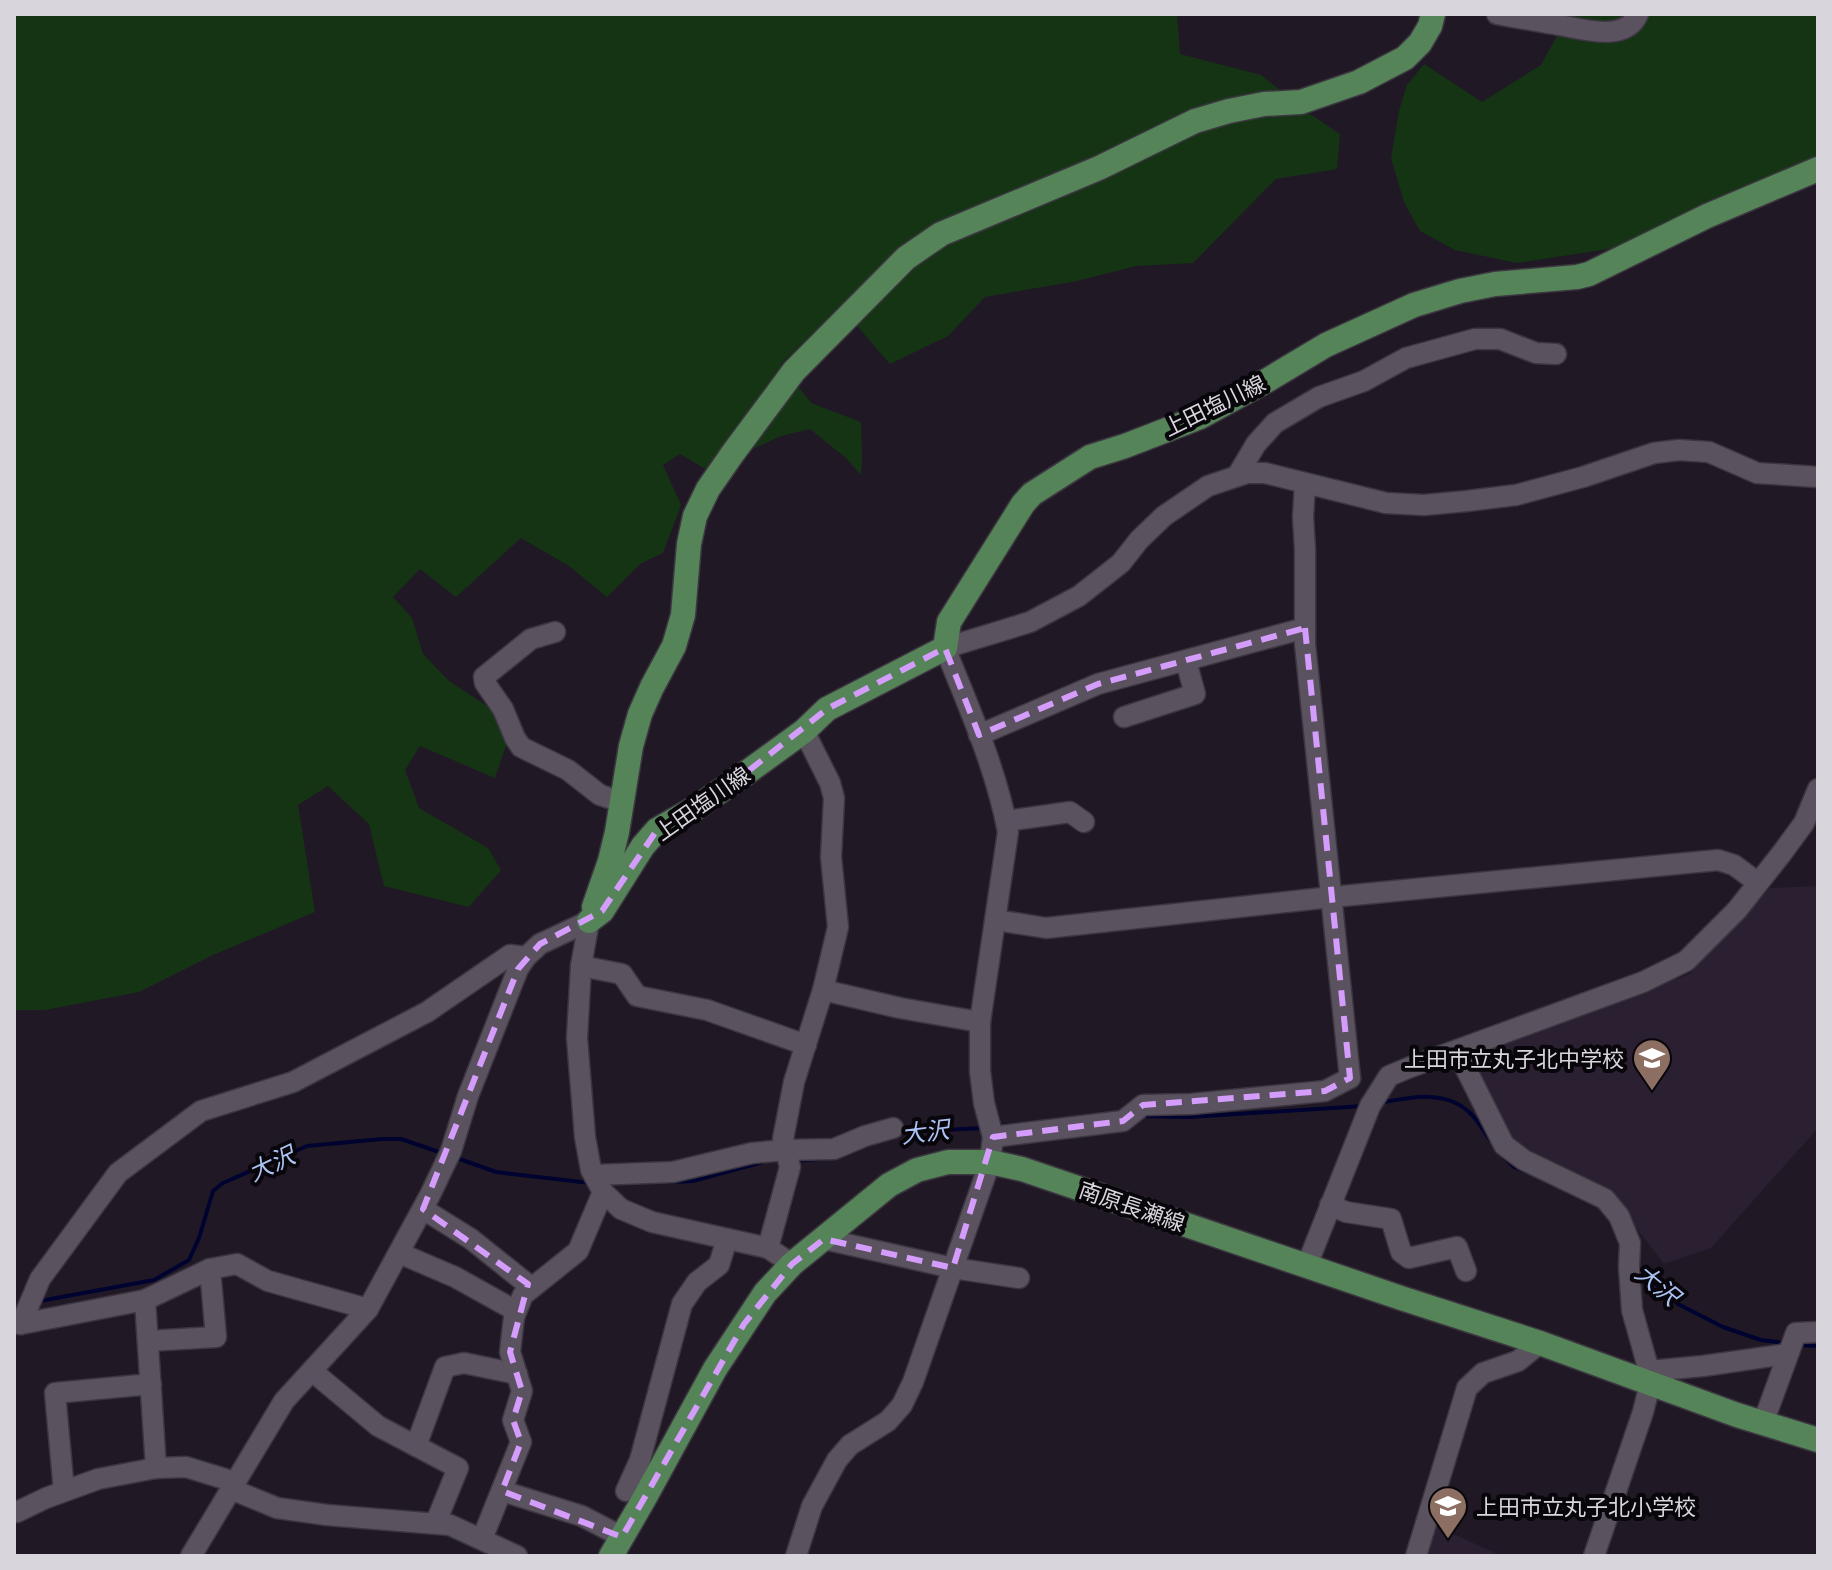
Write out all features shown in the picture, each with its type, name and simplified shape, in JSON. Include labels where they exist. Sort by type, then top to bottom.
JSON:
[{"type":"main road","name":"上田塩川線","points":[[589,921],[610,861],[631,746],[640,714],[674,646],[683,615],[689,544],[695,516],[708,489],[794,371],[906,258],[941,234],[1099,168],[1195,121],[1264,104],[1301,102],[1359,82],[1405,58],[1420,43],[1433,14]]},
{"type":"main road","name":"上田塩川線","points":[[589,921],[602,911],[643,846],[657,830],[697,807],[804,731],[827,709],[945,648],[949,622],[1023,504],[1032,494],[1090,457],[1200,417],[1326,345],[1414,305],[1495,284],[1589,274],[1707,216],[1818,169]]},
{"type":"main road","name":"南原長瀬線","points":[[616,1546],[715,1369],[765,1293],[792,1264],[889,1185],[917,1170],[991,1150],[1047,1177],[1650,1377],[1763,1423],[1818,1440]]},
{"type":"street","points":[[1497,14],[1586,32],[1628,27],[1638,14]]},
{"type":"street","points":[[1237,476],[1256,444],[1275,423],[1319,397],[1364,381],[1406,358],[1475,339],[1500,339],[1536,353],[1556,354]]},
{"type":"street","points":[[796,1556],[812,1506],[837,1460],[850,1445],[888,1421],[902,1405],[953,1268],[991,1150],[980,1071],[980,1022],[1008,832],[1002,802],[945,648],[1030,622],[1079,596],[1121,563],[1164,516],[1208,486],[1247,473],[1265,473],[1386,503],[1424,505],[1516,495],[1654,453],[1679,450],[1709,452],[1757,473],[1818,477]]},
{"type":"street","points":[[1305,484],[1305,644],[1350,1078]]},
{"type":"street","points":[[979,735],[1098,684],[1305,628]]},
{"type":"street","points":[[555,632],[531,639],[484,677],[485,683],[503,709],[521,747],[568,770],[600,795],[622,802]]},
{"type":"street","points":[[1124,717],[1195,694],[1186,661]]},
{"type":"street","points":[[768,1248],[790,1167],[783,1139],[794,1082],[823,990],[838,927],[831,857],[834,798],[830,783],[804,731]]},
{"type":"street","points":[[1307,1265],[1370,1106],[1389,1076],[1643,982],[1686,961],[1737,910],[1804,823],[1818,789]]},
{"type":"street","points":[[1006,821],[1070,812],[1084,822]]},
{"type":"street","points":[[996,920],[1046,928],[1718,860],[1734,865],[1757,882]]},
{"type":"street","points":[[191,1556],[284,1401],[368,1309],[451,1151],[468,1096],[518,969],[540,944],[589,921]]},
{"type":"street","points":[[589,921],[581,966],[577,1038],[585,1137],[591,1170],[599,1184],[621,1209],[652,1222],[768,1248],[792,1264]]},
{"type":"street","points":[[17,1323],[40,1279],[118,1173],[201,1111],[293,1082],[427,1012],[510,955],[526,957]]},
{"type":"street","points":[[581,966],[622,974],[637,996],[707,1010],[806,1045]]},
{"type":"street","points":[[823,990],[980,1022]]},
{"type":"street","points":[[1457,1051],[1504,1145],[1524,1160],[1605,1199],[1619,1216],[1630,1243],[1632,1310],[1650,1377],[1643,1412],[1594,1556]]},
{"type":"street","points":[[1350,1078],[1379,1092]]},
{"type":"street","points":[[991,1150],[1123,1121],[1143,1105],[1191,1104],[1325,1091],[1350,1078]]},
{"type":"street","points":[[599,1184],[673,1172],[752,1153],[834,1149],[893,1128]]},
{"type":"street","points":[[482,1539],[521,1442],[513,1420],[522,1391],[510,1352],[516,1311],[523,1295],[531,1287],[578,1251],[599,1184]]},
{"type":"street","points":[[1330,1205],[1346,1212],[1391,1219],[1401,1252],[1409,1258],[1457,1247],[1466,1271]]},
{"type":"street","points":[[423,1209],[471,1239],[531,1287]]},
{"type":"street","points":[[626,1491],[640,1460],[682,1304],[697,1282],[719,1265],[727,1239]]},
{"type":"street","points":[[824,1239],[953,1268],[1019,1278]]},
{"type":"street","points":[[399,1253],[455,1277],[516,1311]]},
{"type":"street","points":[[17,1323],[145,1300],[210,1269],[237,1264],[268,1281],[368,1309]]},
{"type":"street","points":[[148,1341],[216,1337],[210,1269]]},
{"type":"street","points":[[145,1300],[156,1468]]},
{"type":"street","points":[[1763,1423],[1796,1333],[1818,1332]]},
{"type":"street","points":[[1416,1556],[1467,1388],[1483,1373],[1518,1361],[1540,1343]]},
{"type":"street","points":[[1650,1377],[1787,1354]]},
{"type":"street","points":[[416,1446],[445,1367],[464,1363],[517,1374]]},
{"type":"street","points":[[312,1371],[378,1426],[458,1468],[436,1522]]},
{"type":"street","points":[[64,1491],[55,1393],[151,1384]]},
{"type":"street","points":[[14,1511],[98,1479],[156,1468],[186,1467],[229,1479],[233,1485],[277,1508],[327,1515],[436,1522],[450,1525],[517,1556]]},
{"type":"street","points":[[502,1491],[582,1516],[616,1546]]},
{"type":"highlighted area","points":[[1305,628],[1350,1078],[1325,1091],[1143,1105],[1123,1121],[993,1137],[953,1268],[824,1239],[792,1264],[744,1324],[622,1537],[502,1491],[521,1442],[513,1420],[522,1391],[510,1352],[528,1284],[423,1209],[518,969],[540,944],[602,911],[657,830],[742,776],[827,709],[945,648],[979,735],[1098,684]]},
{"type":"shaded area","name":"上田市立丸子北中学校","points":[[1818,886],[1818,1128],[1711,1248],[1664,1264],[1606,1188],[1511,1139],[1468,1055],[1690,974],[1770,888]]},
{"type":"shaded area","name":"上田市立丸子北小学校","points":[[1433,1525],[1502,1556],[1424,1556]]},
{"type":"green space","points":[[14,14],[1177,14],[1180,54],[1261,75],[1340,134],[1337,169],[1276,179],[1193,263],[1136,266],[1077,281],[985,297],[948,336],[890,364],[840,306],[781,364],[811,403],[861,422],[861,475],[846,458],[810,429],[781,436],[707,470],[680,454],[663,465],[681,505],[663,553],[640,564],[607,597],[569,566],[521,538],[456,597],[420,569],[393,597],[412,618],[423,654],[449,681],[493,710],[508,740],[495,778],[420,746],[405,770],[419,808],[488,848],[501,870],[469,907],[384,886],[369,824],[328,786],[298,805],[315,912],[213,955],[139,992],[45,1010],[14,1010]]},
{"type":"green space","points":[[1569,14],[1818,14],[1818,160],[1621,247],[1517,263],[1455,250],[1420,231],[1404,202],[1391,158],[1407,85],[1424,64],[1482,102],[1541,65]]},
{"type":"waterway","name":"大沢","points":[[1380,1103],[1428,1097],[1451,1101],[1471,1114],[1494,1145]]},
{"type":"waterway","name":"大沢","points":[[1141,1116],[1189,1117],[1364,1106]]},
{"type":"waterway","name":"大沢","points":[[998,1126],[1025,1124]]},
{"type":"waterway","name":"大沢","points":[[898,1132],[985,1128]]},
{"type":"waterway","name":"大沢","points":[[40,1301],[154,1280],[189,1260],[213,1191],[223,1183],[307,1146],[401,1139],[442,1153]]},
{"type":"waterway","name":"大沢","points":[[454,1157],[496,1172],[590,1183]]},
{"type":"waterway","name":"大沢","points":[[795,1161],[831,1158]]},
{"type":"waterway","name":"大沢","points":[[1505,1158],[1514,1167],[1527,1172]]},
{"type":"waterway","name":"大沢","points":[[670,1182],[693,1181],[763,1162]]},
{"type":"waterway","name":"大沢","points":[[1636,1266],[1678,1304],[1723,1327],[1761,1340],[1785,1343]]},
{"type":"waterway","name":"大沢","points":[[1798,1345],[1818,1346]]},
{"type":"place","name":"上田市立丸子北中学校","points":[[1652,1092]]},
{"type":"place","name":"上田市立丸子北小学校","points":[[1448,1540]]}]
